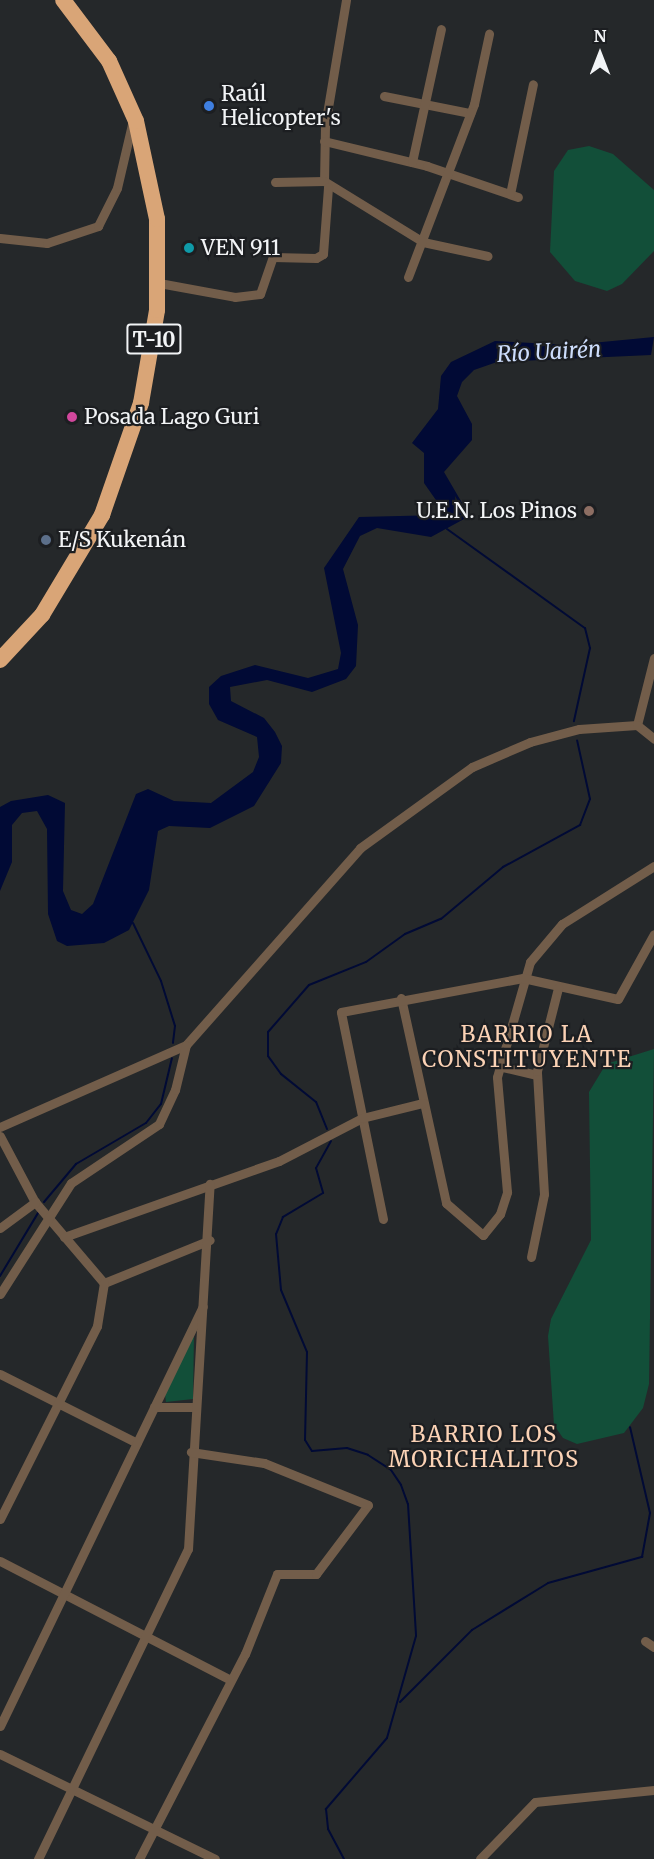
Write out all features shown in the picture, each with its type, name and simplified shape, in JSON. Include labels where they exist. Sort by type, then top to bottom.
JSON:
[{"type":"highway","name":"T-10","points":[[0,660],[42,615],[102,515],[147,380],[159,284],[155,202],[133,114],[109,61],[63,0]]},
{"type":"street","points":[[159,284],[235,297],[260,294],[273,257],[323,254],[326,184],[324,141],[346,0]]},
{"type":"street","points":[[412,162],[441,29]]},
{"type":"street","points":[[408,277],[470,113],[489,34]]},
{"type":"street","points":[[324,141],[448,172],[514,195],[533,84]]},
{"type":"street","points":[[384,96],[470,113]]},
{"type":"street","points":[[0,238],[46,243],[98,226],[125,163],[133,114]]},
{"type":"street","points":[[275,182],[326,184],[421,241],[488,256]]},
{"type":"street","points":[[637,725],[654,658]]},
{"type":"street","points":[[0,1126],[186,1045],[360,848],[413,805],[512,748],[579,729],[637,725],[654,739]]},
{"type":"street","points":[[401,998],[446,1203],[483,1235],[500,1214],[508,1179],[498,1066],[523,978],[537,951],[562,924],[654,866]]},
{"type":"street","points":[[383,1220],[340,1012],[401,998],[523,978],[558,988],[618,999],[654,934]]},
{"type":"street","points":[[531,1257],[544,1194],[537,1075],[558,988]]},
{"type":"street","points":[[0,1294],[47,1216],[76,1179],[159,1124],[175,1090],[186,1045]]},
{"type":"street","points":[[498,1066],[537,1075]]},
{"type":"street","points":[[64,1237],[286,1159],[362,1118],[423,1103]]},
{"type":"street","points":[[0,1136],[35,1202],[104,1283],[98,1326],[55,1402],[0,1519]]},
{"type":"street","points":[[38,1859],[188,1549],[191,1452],[210,1240],[210,1184]]},
{"type":"street","points":[[0,1228],[35,1202]]},
{"type":"street","points":[[104,1283],[210,1240]]},
{"type":"street","points":[[0,1726],[206,1301]]},
{"type":"street","points":[[0,1374],[138,1443]]},
{"type":"street","points":[[154,1407],[195,1407]]},
{"type":"street","points":[[139,1859],[229,1679],[245,1654],[277,1574],[316,1574],[368,1504],[264,1463],[191,1452]]},
{"type":"street","points":[[0,1561],[146,1634],[229,1679]]},
{"type":"street","points":[[645,1641],[654,1647]]},
{"type":"street","points":[[0,1754],[215,1859]]},
{"type":"street","points":[[480,1859],[535,1802],[654,1790]]},
{"type":"green space","points":[[589,146],[613,154],[654,190],[654,251],[622,284],[607,291],[575,281],[550,252],[554,171],[568,150]]},
{"type":"green space","points":[[654,1049],[649,1384],[643,1408],[624,1433],[577,1444],[563,1438],[554,1425],[548,1336],[551,1319],[591,1240],[589,1092],[606,1064]]},
{"type":"green space","points":[[194,1334],[193,1399],[166,1402],[165,1395]]},
{"type":"water","name":"Río Uairén","points":[[654,337],[651,355],[497,362],[474,370],[462,382],[457,396],[472,424],[472,440],[444,472],[465,508],[464,519],[431,537],[377,528],[360,536],[343,569],[358,625],[356,666],[346,679],[312,692],[267,680],[230,687],[231,701],[264,718],[275,732],[282,746],[281,763],[254,806],[210,828],[169,826],[158,831],[149,890],[129,930],[104,943],[67,946],[57,941],[48,914],[47,829],[37,811],[22,813],[12,825],[12,862],[0,891],[0,807],[11,801],[48,795],[65,803],[63,891],[71,910],[82,914],[93,904],[136,794],[148,789],[174,801],[211,803],[253,772],[259,757],[257,737],[218,720],[209,704],[209,687],[221,676],[255,665],[308,678],[338,669],[341,653],[324,568],[359,517],[440,515],[438,503],[424,483],[424,453],[412,443],[438,409],[441,376],[451,362],[495,341],[571,345]]},
{"type":"waterway","points":[[447,529],[585,628],[590,648],[574,721]]},
{"type":"waterway","points":[[327,1129],[316,1102],[281,1074],[268,1056],[268,1032],[309,985],[366,962],[405,934],[441,919],[503,867],[580,825],[590,799],[577,740]]},
{"type":"waterway","points":[[133,923],[161,981],[175,1026],[173,1043]]},
{"type":"waterway","points":[[44,1202],[76,1164],[146,1123],[161,1104],[172,1058]]},
{"type":"waterway","points":[[331,1141],[316,1168],[323,1193],[283,1217],[276,1234],[281,1290],[307,1352],[305,1440],[312,1451],[347,1448],[368,1455],[391,1470],[401,1485],[408,1504],[416,1636],[387,1738],[326,1809],[328,1829],[344,1859]]},
{"type":"waterway","points":[[0,1276],[38,1213]]},
{"type":"waterway","points":[[400,1702],[472,1630],[548,1583],[642,1557],[650,1513],[630,1427]]},
{"type":"place","name":"Raúl Helicopter's","points":[[209,106]]},
{"type":"place","name":"VEN 911","points":[[189,248]]},
{"type":"place","name":"Posada Lago Guri","points":[[72,417]]},
{"type":"place","name":"U.E.N. Los Pinos","points":[[589,511]]},
{"type":"place","name":"E/S Kukenán","points":[[46,540]]},
{"type":"district","name":"BARRIO LA CONSTITUYENTE","points":[[527,1046]]},
{"type":"district","name":"BARRIO LOS MORICHALITOS","points":[[484,1446]]}]
